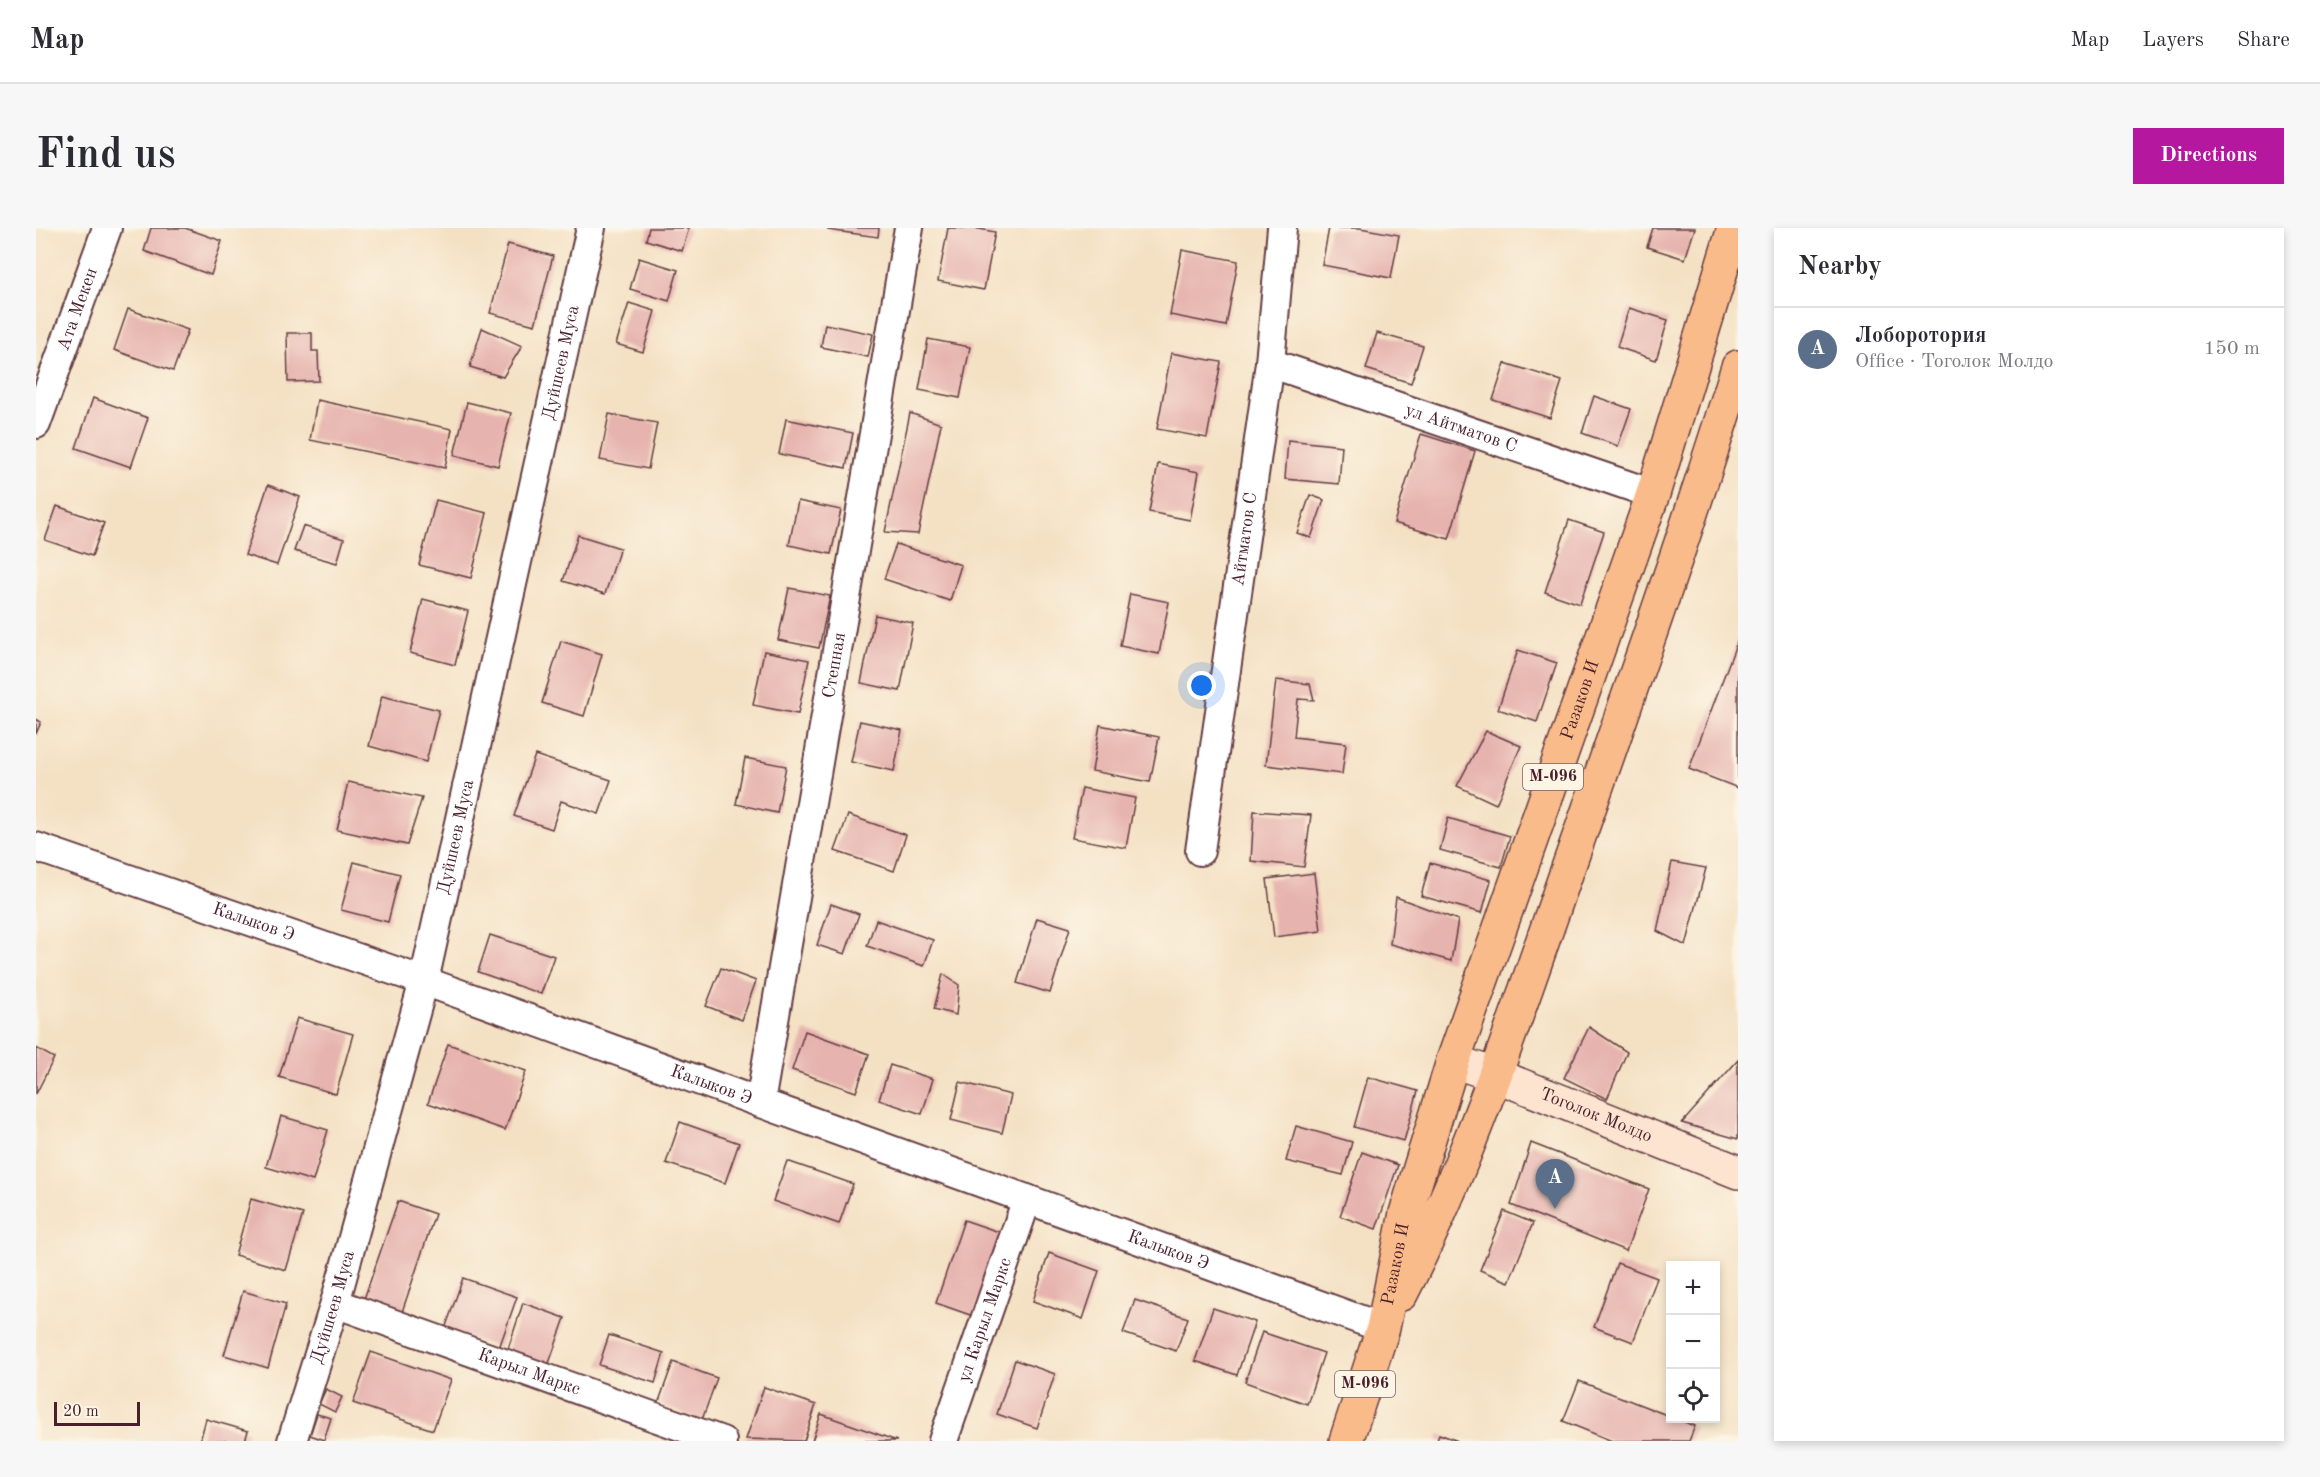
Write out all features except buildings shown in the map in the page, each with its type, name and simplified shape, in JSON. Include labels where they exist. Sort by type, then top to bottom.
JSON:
[{"type":"main road","name":"Разаков И","points":[[1383,1328],[1406,1213],[1453,1062],[1653,494],[1734,228]]},
{"type":"main road","points":[[1695,352],[1738,366]]},
{"type":"main road","name":"Разаков И","points":[[1383,1328],[1434,1231],[1496,1075],[1690,521],[1738,366]]},
{"type":"main road","name":"М-096","points":[[1346,1441],[1383,1328]]},
{"type":"street","name":"Ата Мекен","points":[[36,424],[107,228]]},
{"type":"street","name":"Дуйшеев Муса","points":[[292,1441],[335,1303],[424,981],[591,228]]},
{"type":"street","name":"Степная","points":[[760,1103],[909,228]]},
{"type":"street","name":"Айтматов С","points":[[1200,851],[1270,363],[1282,228]]},
{"type":"street","name":"ул Айтматов С","points":[[1270,363],[1653,494]]},
{"type":"street","name":"Калыков Э","points":[[36,847],[424,981],[1383,1328]]},
{"type":"street","name":"Тоголок Молдо","points":[[1453,1062],[1496,1075],[1738,1172]]},
{"type":"street","name":"ул Карыл Маркс","points":[[943,1441],[1027,1199]]},
{"type":"street","name":"Карыл Маркс","points":[[335,1303],[722,1441]]},
{"type":"place","name":"Лоборотория","points":[[1555,1209]]}]
